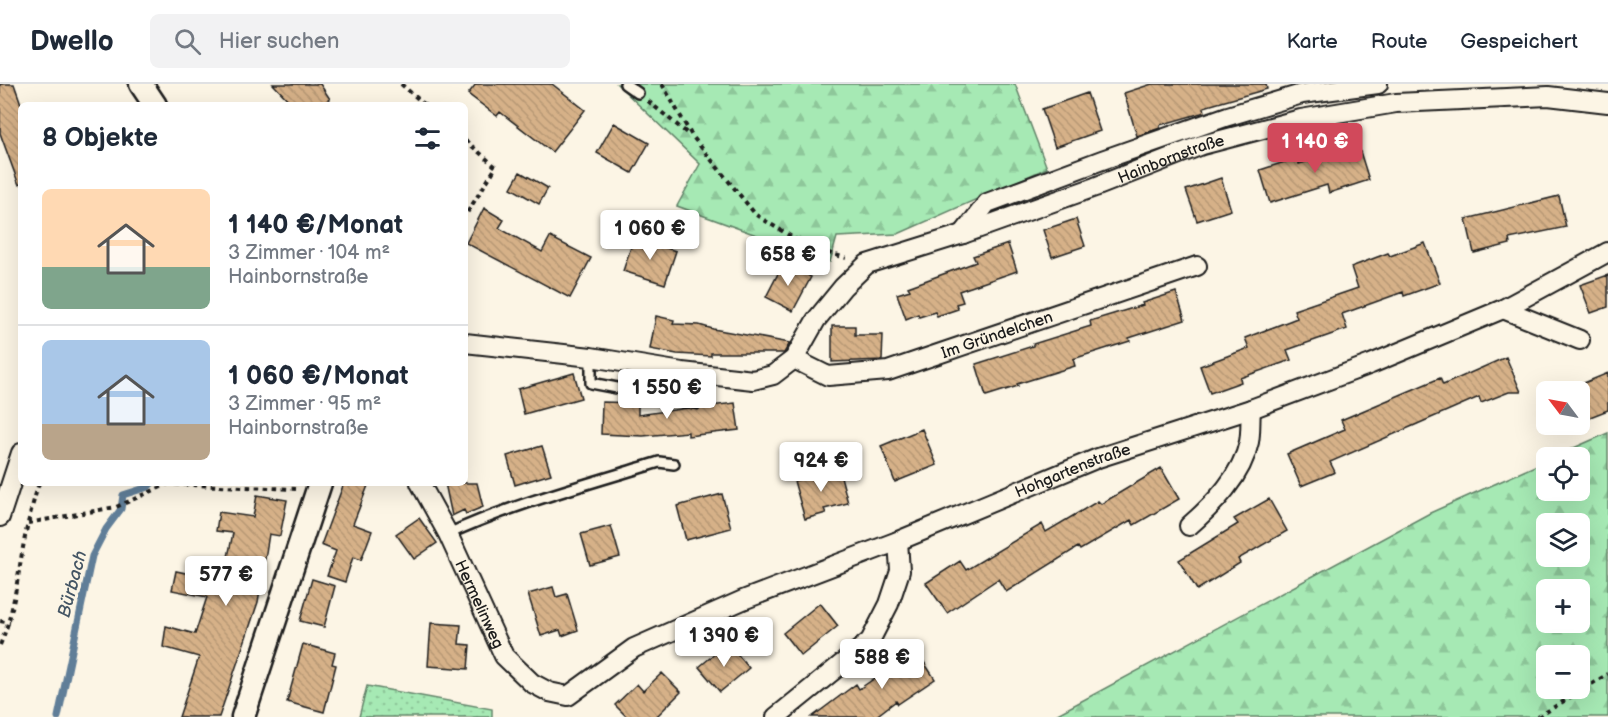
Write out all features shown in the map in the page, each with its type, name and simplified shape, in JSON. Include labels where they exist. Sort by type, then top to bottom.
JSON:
[{"type":"street","points":[[141,84],[153,102]]},
{"type":"street","name":"Hainbornstraße","points":[[963,234],[987,203],[1091,164],[1228,116],[1302,94],[1378,84]]},
{"type":"street","name":"Hainbornstraße","points":[[468,343],[591,357],[682,372],[753,380],[773,375],[794,359],[816,320],[843,287],[867,264],[963,234],[1095,187],[1202,145],[1301,119],[1396,103],[1548,96],[1605,101]]},
{"type":"street","name":"Hohgartenstraße","points":[[568,696],[634,648],[743,600],[898,541],[1098,458],[1251,409],[1371,364],[1503,309],[1608,252]]},
{"type":"street","name":"Im Gründelchen","points":[[794,359],[828,376],[888,371],[1197,266]]},
{"type":"street","points":[[1503,309],[1580,340]]},
{"type":"street","points":[[1190,526],[1216,501],[1238,469],[1249,442],[1251,409]]},
{"type":"street","points":[[0,517],[18,462]]},
{"type":"street","name":"Hermelinweg","points":[[422,486],[448,534],[504,656],[532,684],[549,692],[568,696]]},
{"type":"street","points":[[243,717],[318,488]]},
{"type":"street","points":[[776,717],[870,641],[889,604],[900,571],[898,541]]},
{"type":"lane","points":[[625,84],[638,93]]},
{"type":"lane","points":[[591,357],[591,384],[696,403]]},
{"type":"lane","points":[[448,534],[486,517],[549,495],[659,462],[674,464]]},
{"type":"path","points":[[401,84],[422,102]]},
{"type":"path","points":[[662,84],[692,136],[756,215],[808,247],[867,264]]},
{"type":"path","points":[[638,93],[692,136]]},
{"type":"path","points":[[468,143],[496,167],[468,211]]},
{"type":"path","points":[[0,645],[10,622],[27,523],[38,486]]},
{"type":"path","points":[[27,523],[116,507],[163,486]]},
{"type":"path","points":[[218,486],[318,488]]},
{"type":"path","points":[[0,621],[10,622]]},
{"type":"path","points":[[1538,717],[1608,674]]},
{"type":"green space","points":[[617,84],[1015,84],[1047,168],[898,234],[837,237],[830,262],[677,206],[700,164]]},
{"type":"green space","points":[[1608,433],[1608,717],[1052,717],[1430,513],[1536,465],[1536,501],[1590,501],[1590,447],[1576,447]]},
{"type":"green space","points":[[367,686],[492,709],[492,717],[359,717]]},
{"type":"building","points":[[0,84],[14,84],[20,102],[18,102],[18,182],[0,133]]},
{"type":"building","points":[[273,84],[320,84],[330,99],[325,102],[290,102]]},
{"type":"building","points":[[476,84],[552,84],[585,110],[552,152],[500,112],[497,116],[468,94]]},
{"type":"building","points":[[1152,84],[1266,84],[1267,89],[1204,107],[1205,112],[1160,125],[1160,128],[1137,136],[1124,93]]},
{"type":"building","points":[[1087,93],[1100,131],[1055,147],[1042,109]]},
{"type":"building","points":[[614,123],[649,143],[632,173],[597,153]]},
{"type":"building","points":[[1358,145],[1369,180],[1329,193],[1327,185],[1270,203],[1260,170],[1297,158],[1299,164]]},
{"type":"building","points":[[520,172],[548,188],[539,204],[511,188]]},
{"type":"building","points":[[1221,178],[1231,210],[1197,221],[1186,190]]},
{"type":"building","points":[[1559,196],[1566,227],[1509,239],[1510,244],[1474,253],[1466,219]]},
{"type":"building","points":[[484,208],[504,220],[499,228],[542,252],[550,237],[591,258],[570,298],[468,244],[468,239]]},
{"type":"building","points":[[1076,219],[1085,246],[1052,257],[1043,230]]},
{"type":"building","points":[[634,238],[676,251],[665,284],[623,271]]},
{"type":"building","points":[[1425,243],[1440,283],[1404,296],[1403,292],[1342,314],[1347,329],[1287,350],[1291,360],[1240,378],[1241,382],[1210,393],[1200,366],[1249,348],[1245,338],[1297,318],[1294,310],[1358,288],[1351,267],[1388,253],[1390,256]]},
{"type":"building","points":[[1008,244],[1017,271],[959,291],[963,302],[956,304],[958,309],[937,316],[935,312],[919,317],[918,314],[906,319],[897,294],[910,290],[908,287],[976,262],[973,256]]},
{"type":"building","points":[[784,262],[811,277],[793,311],[766,297]]},
{"type":"building","points":[[1608,275],[1608,307],[1591,313],[1580,285]]},
{"type":"building","points":[[1176,292],[1185,320],[1073,359],[1075,366],[986,396],[976,364],[1091,326],[1090,321]]},
{"type":"building","points":[[656,316],[674,320],[673,324],[699,325],[790,343],[784,353],[711,353],[711,356],[677,354],[650,349]]},
{"type":"building","points":[[832,326],[855,326],[855,335],[883,335],[882,360],[832,362]]},
{"type":"building","points":[[1506,357],[1521,392],[1509,392],[1481,403],[1479,397],[1330,462],[1335,472],[1301,486],[1287,454],[1345,429],[1341,420],[1440,378],[1443,385]]},
{"type":"building","points":[[574,373],[581,398],[524,414],[518,389]]},
{"type":"building","points":[[1608,373],[1608,410],[1590,417],[1590,381]]},
{"type":"building","points":[[602,402],[638,403],[638,415],[688,408],[698,410],[702,407],[735,403],[739,430],[688,436],[688,432],[643,436],[601,434]]},
{"type":"building","points":[[922,429],[937,465],[895,482],[881,446]]},
{"type":"building","points":[[542,446],[551,474],[515,485],[507,456]]},
{"type":"building","points":[[1161,468],[1179,499],[1134,525],[1131,520],[1080,550],[1078,547],[1006,592],[998,579],[947,613],[926,583],[960,561],[966,570],[1042,524],[1046,532],[1098,501],[1101,504]]},
{"type":"building","points":[[839,469],[848,503],[824,509],[826,513],[805,519],[794,481]]},
{"type":"building","points":[[468,483],[477,483],[483,507],[466,514],[464,510],[452,516],[446,486],[468,486]]},
{"type":"building","points":[[343,486],[368,486],[353,524],[372,531],[361,560],[353,557],[345,582],[327,576],[336,551],[321,545]]},
{"type":"building","points":[[722,494],[731,528],[686,540],[677,506]]},
{"type":"building","points":[[257,495],[287,500],[280,536],[269,534],[258,602],[219,717],[179,717],[199,657],[163,647],[166,626],[195,634],[207,597],[172,590],[176,571],[223,581],[233,533],[216,531],[219,512],[253,517]]},
{"type":"building","points":[[1269,499],[1287,531],[1238,559],[1240,563],[1197,590],[1179,560],[1238,524],[1234,519]]},
{"type":"building","points":[[419,518],[437,543],[414,559],[396,534]]},
{"type":"building","points":[[611,526],[620,557],[590,565],[581,534]]},
{"type":"building","points":[[312,579],[335,586],[324,627],[300,621]]},
{"type":"building","points":[[553,587],[556,597],[567,594],[578,630],[562,636],[560,630],[541,636],[528,594]]},
{"type":"building","points":[[820,603],[838,626],[801,656],[783,633]]},
{"type":"building","points":[[431,623],[461,625],[459,644],[470,645],[468,669],[428,666]]},
{"type":"building","points":[[728,643],[749,668],[720,692],[699,667]]},
{"type":"building","points":[[303,644],[335,653],[332,664],[336,665],[324,712],[287,702]]},
{"type":"building","points":[[916,650],[935,679],[898,704],[896,701],[875,717],[812,717],[856,684],[859,689]]},
{"type":"building","points":[[662,673],[681,692],[656,717],[627,717],[615,705],[637,684],[643,691]]},
{"type":"waterway","name":"Bürbach","points":[[58,717],[92,556],[106,529],[121,509],[123,495],[149,486]]}]
